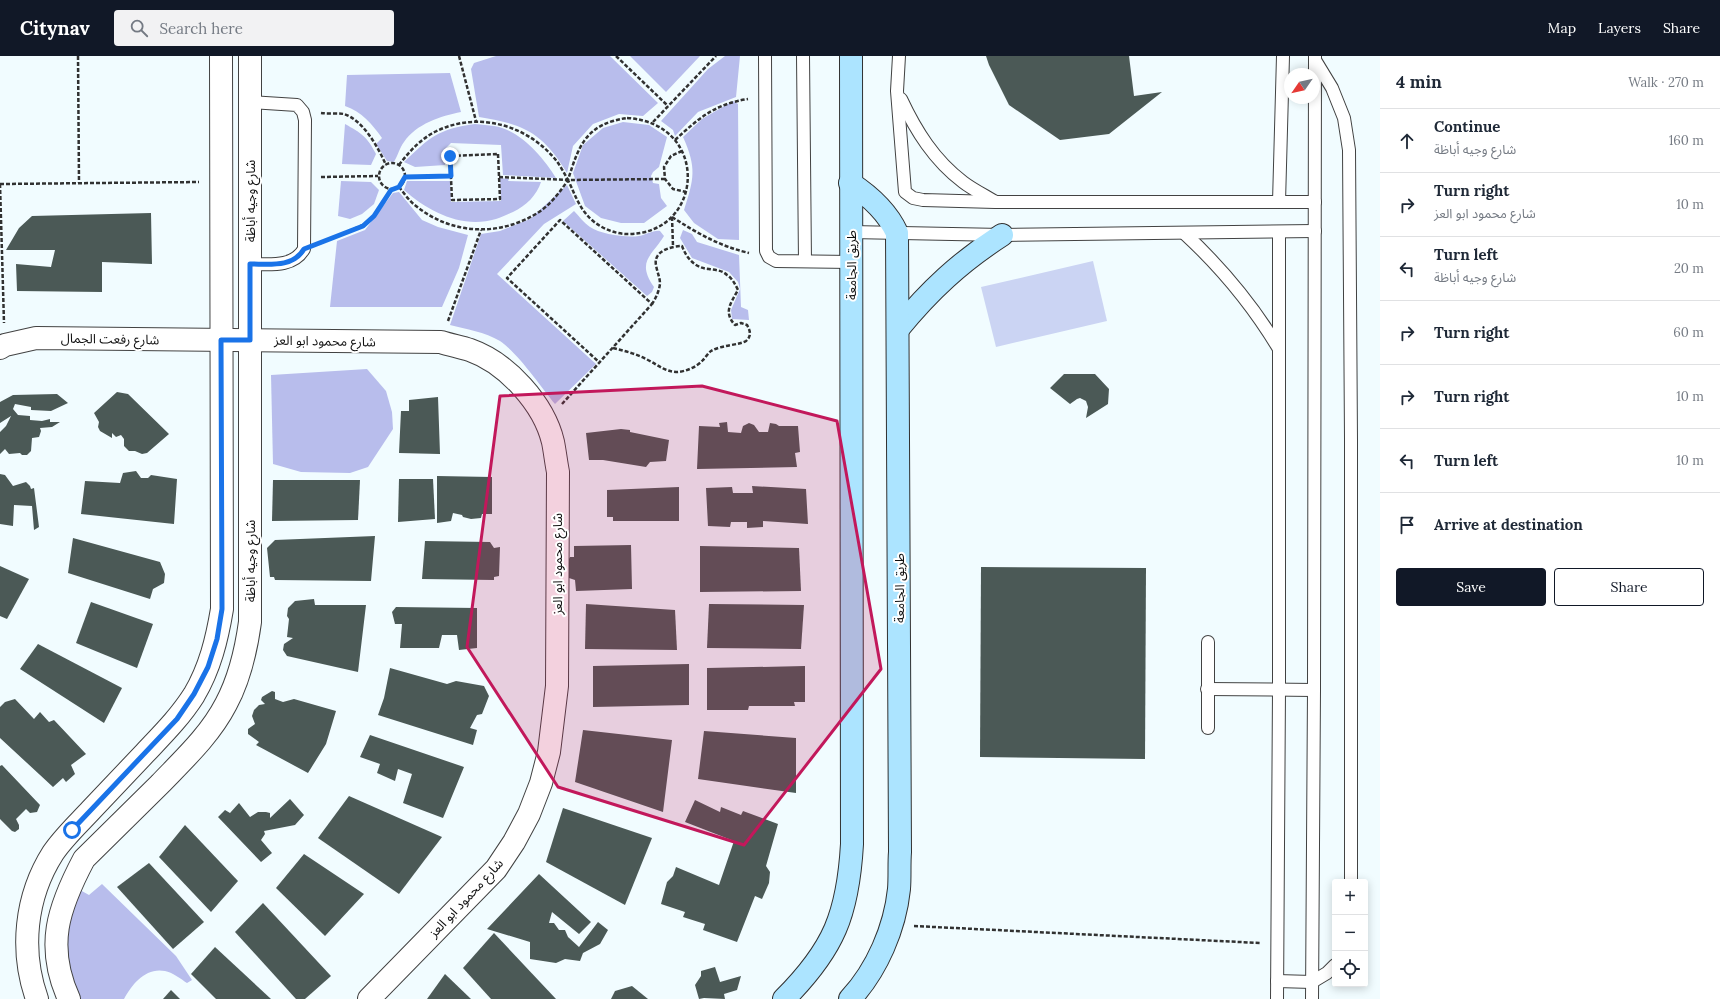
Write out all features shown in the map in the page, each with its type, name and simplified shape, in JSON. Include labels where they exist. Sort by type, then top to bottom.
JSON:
[{"type":"street","points":[[38,999],[32,984],[28,957],[27,930],[31,903],[40,877],[53,853],[72,830],[177,719],[194,694],[208,667],[217,639],[222,609],[221,56]]},
{"type":"street","name":"شارع وجيه أباظة","points":[[69,999],[58,968],[56,946],[58,923],[64,901],[73,880],[84,859],[192,752],[210,730],[226,705],[238,679],[244,658],[250,622],[250,56]]},
{"type":"street","name":"طريق الجامعة","points":[[784,999],[810,971],[825,950],[837,926],[846,901],[850,875],[852,844],[850,262],[851,56]]},
{"type":"street","name":"طريق الجامعة","points":[[850,183],[874,200],[892,222],[897,233],[900,852],[899,889],[892,925],[878,959],[858,990],[850,999]]},
{"type":"street","points":[[898,329],[935,287],[956,268],[1002,236]]},
{"type":"street","name":"شارع رفعت الجمال","points":[[3,347],[36,338],[221,340]]},
{"type":"street","name":"شارع محمود ابو العز","points":[[221,340],[441,342],[471,350],[499,366],[522,386],[541,412],[553,441],[558,472],[556,686],[549,752],[541,783],[530,814],[496,869],[369,999]]},
{"type":"lane","points":[[765,56],[766,251],[769,257],[776,261],[850,262]]},
{"type":"lane","points":[[803,56],[806,261]]},
{"type":"lane","points":[[899,56],[897,91],[906,192],[912,198],[923,200],[995,202],[1315,202]]},
{"type":"lane","points":[[1279,202],[1283,56]]},
{"type":"lane","points":[[1312,999],[1315,58]]},
{"type":"lane","points":[[1315,58],[1332,88],[1344,118],[1349,150],[1351,439],[1351,879]]},
{"type":"lane","points":[[897,91],[913,125],[935,156],[963,182],[995,202]]},
{"type":"lane","points":[[250,102],[290,104],[297,106],[303,112],[306,120],[304,249],[300,256],[287,263],[250,264]]},
{"type":"lane","points":[[850,232],[1002,236],[1315,231]]},
{"type":"lane","points":[[1277,999],[1280,690],[1280,232]]},
{"type":"lane","points":[[1184,233],[1237,287],[1260,316],[1280,349]]},
{"type":"lane","points":[[1208,642],[1208,728]]},
{"type":"lane","points":[[1207,689],[1314,690]]},
{"type":"lane","points":[[1277,981],[1312,982],[1327,973],[1332,968]]},
{"type":"path","points":[[78,56],[79,183]]},
{"type":"path","points":[[459,56],[476,121]]},
{"type":"path","points":[[616,56],[668,106]]},
{"type":"path","points":[[653,122],[716,56]]},
{"type":"path","points":[[675,140],[700,116],[731,102],[766,96]]},
{"type":"path","points":[[303,112],[344,114],[356,121],[376,144],[386,165]]},
{"type":"path","points":[[398,165],[413,147],[432,134],[453,125],[476,121],[499,123],[520,131],[540,143],[556,160],[568,180],[587,216],[598,224],[623,234],[643,233],[661,225],[672,217],[686,192],[688,179],[687,165],[682,151],[675,140],[665,130],[653,122],[627,118],[614,120],[591,132],[582,142],[576,154],[568,180],[556,197],[540,211],[522,222],[502,228],[481,230],[457,227],[435,218],[415,205],[399,187]]},
{"type":"path","points":[[682,151],[671,156],[664,167],[665,179],[674,189],[686,192]]},
{"type":"path","points":[[498,154],[499,177],[500,199],[452,200],[450,156],[498,154]]},
{"type":"path","points":[[304,249],[363,226],[374,216],[391,190],[399,187],[405,177],[404,170],[393,163],[386,165],[381,169],[378,176],[384,187],[391,190]]},
{"type":"path","points":[[305,178],[378,176]]},
{"type":"path","points":[[405,177],[451,176]]},
{"type":"path","points":[[499,177],[568,180],[665,179]]},
{"type":"path","points":[[3,347],[0,184],[221,182]]},
{"type":"path","points":[[672,217],[701,236],[734,250],[769,257]]},
{"type":"path","points":[[672,217],[673,246]]},
{"type":"path","points":[[600,363],[507,278],[560,220],[652,304]]},
{"type":"path","points":[[441,342],[481,230]]},
{"type":"path","points":[[546,422],[652,304],[658,295],[660,284],[659,274],[655,264],[658,256],[665,249],[673,246],[682,246],[691,262],[699,267],[717,270],[726,274],[733,281],[738,290],[728,311],[729,319],[735,325],[740,322],[747,325],[750,330],[750,336],[746,341],[729,344],[710,352],[702,362],[691,369],[678,372],[665,370],[649,360],[613,348]]},
{"type":"path","points":[[892,925],[1277,943]]},
{"type":"highlighted area","points":[[702,386],[837,421],[881,669],[744,845],[558,787],[467,647],[500,396]]},
{"type":"shaded area","points":[[496,56],[610,56],[658,103],[643,116],[619,114],[593,124],[573,146],[567,173],[549,148],[531,133],[508,123],[479,117],[471,69],[474,63]]},
{"type":"shaded area","points":[[630,56],[700,56],[666,92]]},
{"type":"shaded area","points":[[725,56],[740,56],[736,97],[698,112],[675,136],[673,130],[661,121],[708,69]]},
{"type":"shaded area","points":[[450,73],[461,112],[437,119],[415,130],[403,144],[394,162],[387,161],[376,144],[382,138],[370,123],[362,115],[345,106],[347,75]]},
{"type":"shaded area","points":[[733,101],[738,104],[739,240],[718,239],[694,223],[684,210],[692,181],[692,166],[683,137],[702,119]]},
{"type":"shaded area","points":[[623,122],[649,125],[667,137],[659,167],[651,176],[653,183],[659,184],[661,198],[667,206],[644,223],[621,223],[601,218],[585,206],[573,173],[583,145],[603,128]]},
{"type":"shaded area","points":[[345,124],[363,136],[370,143],[376,154],[371,165],[342,164]]},
{"type":"shaded area","points":[[475,124],[494,126],[504,129],[522,139],[538,153],[556,178],[503,175],[501,145],[451,143],[444,150],[445,165],[415,167],[404,162],[428,140],[435,136],[462,126]]},
{"type":"shaded area","points":[[500,178],[509,179],[508,181],[541,182],[534,196],[522,207],[498,218],[483,222],[459,220],[447,216],[424,205],[404,190],[407,181],[450,181],[451,202],[501,201]]},
{"type":"shaded area","points":[[341,181],[371,182],[379,190],[374,204],[362,214],[350,219],[338,216]]},
{"type":"shaded area","points":[[567,185],[576,204],[544,224],[497,274],[596,364],[555,404],[522,362],[507,346],[500,341],[482,333],[450,325],[481,234],[500,231],[530,219]]},
{"type":"shaded area","points":[[399,192],[422,220],[438,227],[468,235],[459,268],[442,307],[330,307],[337,241],[365,230],[393,193]]},
{"type":"shaded area","points":[[574,211],[590,227],[606,233],[620,236],[634,236],[660,231],[664,236],[651,254],[646,265],[646,271],[654,287],[652,292],[647,296],[563,221]]},
{"type":"shaded area","points":[[683,230],[692,234],[697,242],[739,255],[741,307],[748,310],[749,320],[732,319],[731,310],[740,289],[738,282],[729,272],[692,258],[680,238]]},
{"type":"shaded area","points":[[1093,261],[1107,321],[996,347],[981,287]]},
{"type":"shaded area","points":[[367,369],[386,391],[392,412],[393,429],[368,467],[350,473],[301,472],[273,464],[271,375]]},
{"type":"shaded area","points":[[102,884],[176,956],[192,980],[187,983],[171,973],[158,970],[146,974],[135,982],[124,999],[74,999],[62,946],[69,911],[80,890],[89,895]]},
{"type":"building","points":[[986,56],[1129,56],[1134,96],[1162,92],[1109,134],[1060,140],[1009,105]]},
{"type":"building","points":[[151,213],[152,264],[102,262],[102,292],[17,291],[16,264],[51,267],[55,250],[6,250],[19,228],[32,216]]},
{"type":"building","points":[[1064,374],[1095,374],[1109,389],[1108,404],[1086,418],[1088,407],[1086,401],[1080,398],[1070,404],[1050,388]]},
{"type":"building","points":[[117,392],[128,394],[169,434],[147,453],[142,454],[135,451],[129,451],[124,446],[124,439],[121,435],[116,437],[112,433],[112,438],[100,431],[98,427],[99,422],[94,413]]},
{"type":"building","points":[[57,394],[68,403],[51,411],[31,410],[31,407],[15,404],[13,409],[18,415],[30,416],[30,420],[42,421],[50,419],[50,422],[60,422],[52,427],[40,428],[41,431],[39,437],[32,438],[31,451],[27,455],[22,455],[20,453],[9,454],[5,449],[0,454],[0,432],[6,426],[11,416],[0,423],[0,402],[13,395]]},
{"type":"building","points":[[438,397],[440,454],[399,453],[401,411],[409,411],[409,400]]},
{"type":"building","points":[[727,422],[728,432],[741,433],[743,426],[749,423],[754,425],[759,432],[768,432],[770,423],[779,426],[798,426],[800,452],[795,453],[797,467],[697,469],[699,426],[720,427],[719,423]]},
{"type":"building","points":[[621,429],[669,440],[666,461],[650,462],[646,467],[603,460],[589,460],[586,433]]},
{"type":"building","points":[[136,471],[141,478],[148,478],[151,475],[177,479],[174,524],[81,514],[85,481],[120,483],[123,473]]},
{"type":"building","points":[[0,474],[5,475],[13,486],[26,482],[31,489],[34,488],[39,527],[34,530],[32,506],[14,505],[13,526],[0,524]]},
{"type":"building","points":[[437,476],[492,477],[492,514],[482,514],[481,518],[471,519],[453,513],[451,521],[437,523]]},
{"type":"building","points":[[399,479],[433,479],[435,519],[398,522]]},
{"type":"building","points":[[273,480],[360,480],[358,520],[272,521]]},
{"type":"building","points":[[752,486],[806,489],[808,524],[763,521],[763,527],[747,528],[747,522],[731,522],[730,527],[708,526],[706,488],[732,487],[733,493],[753,493]]},
{"type":"building","points":[[679,487],[679,521],[613,521],[613,517],[607,517],[607,490]]},
{"type":"building","points":[[375,536],[371,581],[275,580],[274,577],[270,577],[267,548],[275,540]]},
{"type":"building","points":[[73,538],[160,562],[165,574],[164,583],[153,589],[150,599],[68,573]]},
{"type":"building","points":[[425,541],[490,542],[494,548],[500,547],[499,576],[494,577],[494,580],[422,579]]},
{"type":"building","points":[[631,545],[632,589],[576,591],[575,580],[569,578],[566,574],[568,561],[570,557],[574,557],[574,546]]},
{"type":"building","points":[[700,546],[799,548],[801,591],[700,592]]},
{"type":"building","points":[[0,566],[29,579],[7,619],[0,616]]},
{"type":"building","points":[[981,567],[1146,568],[1145,759],[980,757]]},
{"type":"building","points":[[314,599],[315,605],[366,605],[358,672],[287,656],[283,650],[284,644],[293,638],[287,637],[289,619],[287,616],[288,608],[295,601]]},
{"type":"building","points":[[91,602],[153,624],[137,668],[76,643]]},
{"type":"building","points":[[586,604],[675,610],[677,650],[585,649]]},
{"type":"building","points":[[709,604],[804,605],[801,649],[707,648]]},
{"type":"building","points":[[396,607],[477,608],[477,648],[459,650],[457,635],[442,635],[439,648],[400,648],[402,624],[395,624],[392,612]]},
{"type":"building","points":[[38,644],[122,688],[104,723],[20,669]]},
{"type":"building","points":[[689,664],[689,705],[593,707],[593,666]]},
{"type":"building","points":[[805,666],[805,702],[794,702],[795,706],[749,706],[748,710],[707,710],[707,668]]},
{"type":"building","points":[[390,668],[447,684],[456,681],[484,686],[489,696],[482,714],[477,715],[470,728],[477,730],[473,745],[378,715],[384,698]]},
{"type":"building","points":[[272,691],[275,692],[275,699],[283,702],[294,699],[336,711],[326,744],[308,773],[256,745],[259,742],[248,734],[248,729],[255,724],[252,716],[254,710],[259,705],[265,704],[261,700],[262,697]]},
{"type":"building","points":[[15,699],[34,719],[40,712],[49,722],[54,720],[86,754],[71,765],[75,774],[66,782],[63,778],[53,787],[0,738],[0,707],[5,702]]},
{"type":"building","points":[[583,730],[672,740],[663,812],[575,782]]},
{"type":"building","points":[[704,731],[796,738],[796,793],[698,779]]},
{"type":"building","points":[[370,735],[464,767],[443,818],[403,803],[412,774],[398,769],[395,781],[377,773],[380,764],[360,757]]},
{"type":"building","points":[[2,765],[40,805],[37,812],[30,813],[26,809],[16,819],[19,829],[15,832],[12,831],[0,819],[0,766]]},
{"type":"building","points":[[349,796],[442,837],[399,894],[318,838]]},
{"type":"building","points":[[290,799],[304,815],[295,825],[264,831],[265,834],[261,840],[272,853],[261,862],[218,817],[225,810],[230,813],[239,803],[250,817],[258,812],[266,812],[270,813],[270,818]]},
{"type":"building","points":[[695,800],[720,812],[721,807],[741,815],[743,811],[778,824],[766,866],[770,872],[769,883],[762,899],[755,896],[737,942],[703,930],[705,924],[683,917],[685,912],[661,904],[667,882],[673,876],[676,867],[719,885],[734,841],[685,822]]},
{"type":"building","points":[[563,808],[652,838],[625,905],[546,862]]},
{"type":"building","points":[[185,825],[238,881],[211,912],[159,857]]},
{"type":"building","points":[[304,854],[364,894],[325,936],[276,888]]},
{"type":"building","points":[[149,863],[204,922],[173,949],[117,887]]},
{"type":"building","points":[[539,874],[591,922],[579,934],[552,912],[549,923],[554,923],[559,930],[565,930],[568,937],[579,947],[598,922],[608,930],[600,944],[583,953],[580,961],[565,959],[556,963],[530,959],[530,942],[487,929]]},
{"type":"building","points":[[263,903],[331,976],[305,999],[296,999],[235,932]]},
{"type":"building","points":[[494,933],[556,999],[491,999],[463,968]]},
{"type":"building","points":[[215,947],[271,999],[216,999],[191,974]]},
{"type":"building","points":[[715,967],[720,982],[741,976],[737,990],[724,994],[725,999],[699,999],[695,985],[701,976],[701,971]]},
{"type":"building","points":[[445,974],[471,999],[427,999]]},
{"type":"building","points":[[632,986],[648,999],[611,999],[615,991]]},
{"type":"building","points":[[171,990],[180,999],[163,999]]},
{"type":"route","points":[[72,830],[177,719],[194,694],[208,667],[217,639],[222,609],[221,340],[250,340],[250,264],[287,263],[300,256],[304,249],[363,226],[374,216],[391,190],[402,184],[405,177],[451,176],[450,156]]}]
